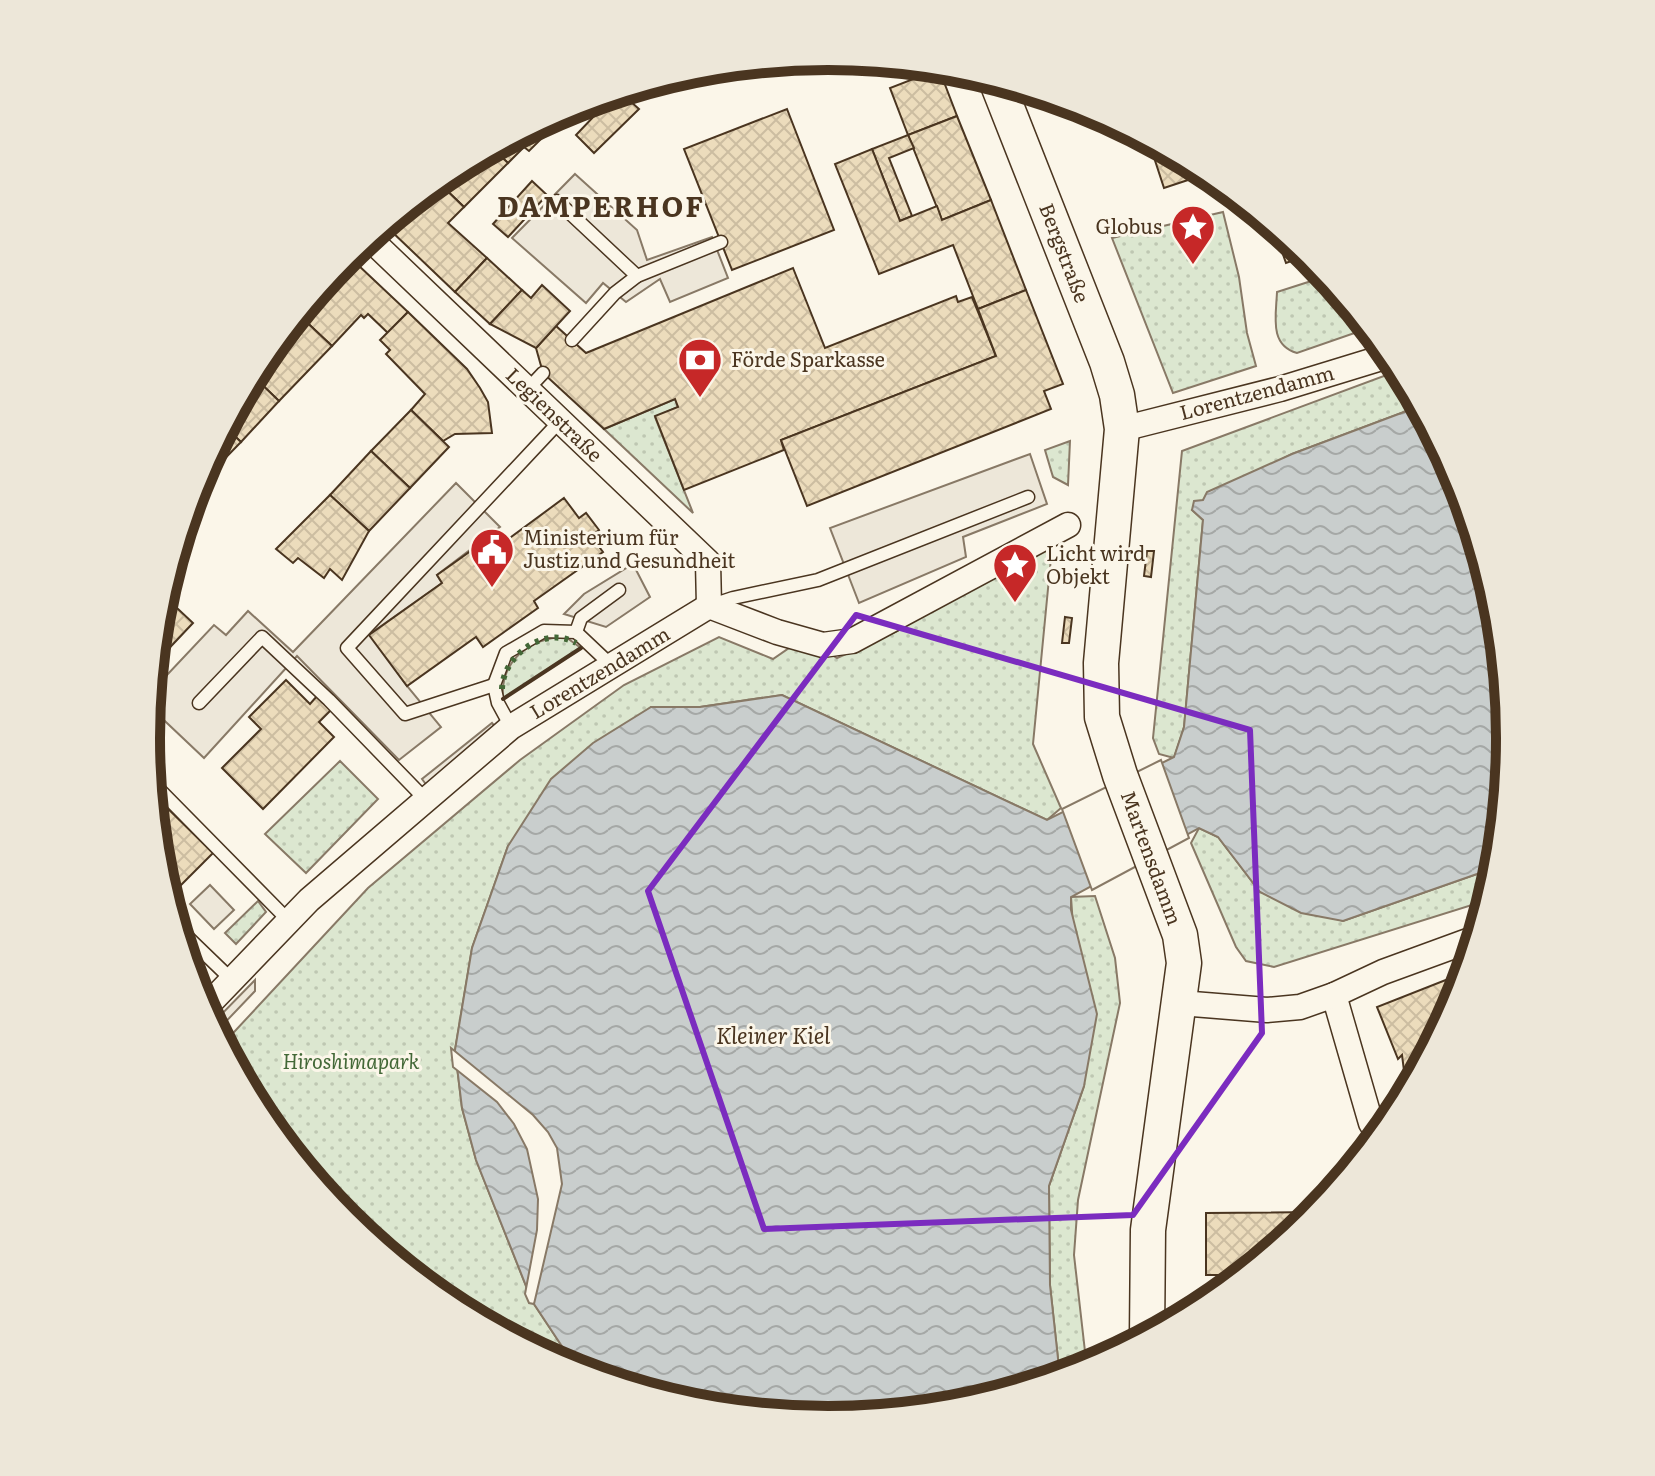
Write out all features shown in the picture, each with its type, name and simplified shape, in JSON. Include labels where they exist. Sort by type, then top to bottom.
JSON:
[{"type":"street","name":"Bergstraße","points":[[1001,93],[1107,362],[1117,395],[1122,429]]},
{"type":"street","name":"Legienstraße","points":[[377,245],[535,382],[560,421],[708,562],[709,606]]},
{"type":"street","name":"Lorentzendamm","points":[[1122,429],[1280,389],[1377,359]]},
{"type":"street","name":"Martensdamm","points":[[1122,429],[1100,690],[1102,717],[1120,775],[1180,935],[1184,963],[1148,1230],[1147,1324]]},
{"type":"street","points":[[709,606],[777,632],[823,645],[852,641],[1068,525]]},
{"type":"street","name":"Lorentzendamm","points":[[213,1000],[288,920],[511,727],[709,606]]},
{"type":"street","points":[[1180,1003],[1267,1010],[1300,1007],[1463,943]]},
{"type":"street","points":[[1334,995],[1372,1124]]},
{"type":"lane","points":[[557,201],[637,276]]},
{"type":"lane","points":[[572,340],[615,293],[637,276],[721,242]]},
{"type":"lane","points":[[494,685],[405,714],[347,648],[560,421]]},
{"type":"lane","points":[[709,606],[818,580],[1028,497]]},
{"type":"lane","points":[[576,632],[581,618],[619,590]]},
{"type":"lane","points":[[511,727],[498,703],[494,685],[506,653],[544,631],[576,632],[612,666]]},
{"type":"lane","points":[[199,703],[262,637],[329,700],[426,800]]},
{"type":"lane","points":[[162,792],[288,920]]},
{"type":"lane","points":[[191,941],[232,980]]},
{"type":"highlighted area","points":[[856,615],[1250,730],[1262,1033],[1133,1215],[764,1229],[648,891]]},
{"type":"green space","points":[[1223,212],[1256,366],[1173,393],[1112,238]]},
{"type":"green space","points":[[1313,280],[1358,332],[1297,353],[1288,349],[1278,337],[1276,328],[1277,292]]},
{"type":"green space","points":[[1388,375],[1409,410],[1292,454],[1203,500],[1192,510],[1203,520],[1184,727],[1174,758],[1159,754],[1153,738],[1182,451]]},
{"type":"green space","points":[[675,399],[678,407],[655,417],[693,513],[604,429]]},
{"type":"green space","points":[[1070,441],[1068,485],[1053,477],[1045,450]]},
{"type":"green space","name":"Hiroshimapark","points":[[1053,537],[1033,744],[1061,808],[1047,820],[782,695],[700,707],[651,707],[508,846],[472,948],[455,1050],[462,1108],[476,1160],[532,1301],[566,1352],[493,1317],[421,1268],[355,1210],[325,1178],[272,1109],[230,1037],[368,888],[520,760],[624,685],[719,637],[773,659],[805,637],[837,658],[897,631]]},
{"type":"green space","points":[[558,637],[567,638],[581,648],[503,699],[506,675],[517,657],[535,644]]},
{"type":"green space","points":[[340,761],[378,799],[306,873],[265,834]]},
{"type":"green space","points":[[1199,828],[1218,837],[1260,892],[1343,921],[1482,872],[1475,904],[1274,967],[1246,961],[1236,947],[1191,843]]},
{"type":"green space","points":[[1095,896],[1115,958],[1120,1003],[1078,1200],[1074,1255],[1085,1354],[1059,1365],[1050,1285],[1049,1186],[1084,1086],[1071,897]]},
{"type":"green space","points":[[258,901],[266,912],[236,944],[225,933]]},
{"type":"shaded area","points":[[575,174],[637,230],[647,260],[712,237],[728,278],[670,302],[660,279],[626,302],[603,283],[586,303],[512,238]]},
{"type":"shaded area","points":[[1030,454],[1047,504],[963,537],[966,557],[859,603],[830,528]]},
{"type":"shaded area","points":[[456,483],[500,527],[437,575],[442,583],[370,634],[441,727],[399,760],[297,656],[204,758],[160,717],[162,680],[214,625],[226,635],[248,611],[293,652]]},
{"type":"shaded area","points":[[633,564],[650,597],[606,627],[564,614],[584,594]]},
{"type":"shaded area","points":[[492,723],[498,730],[428,787],[422,779]]},
{"type":"shaded area","points":[[210,885],[234,910],[214,929],[190,904]]},
{"type":"shaded area","points":[[255,980],[255,991],[224,1024],[220,1016]]},
{"type":"water","name":"Kleiner Kiel","points":[[1409,410],[1445,482],[1473,565],[1490,651],[1496,738],[1490,825],[1482,872],[1343,921],[1301,913],[1260,892],[1218,837],[1199,828],[1071,897],[1071,910],[1097,1014],[1084,1086],[1049,1186],[1050,1285],[1059,1365],[1000,1383],[915,1400],[871,1405],[784,1405],[697,1393],[655,1383],[566,1352],[532,1301],[476,1160],[462,1108],[455,1050],[472,948],[508,846],[551,779],[593,743],[651,707],[700,707],[782,695],[1047,820],[1174,757],[1184,727],[1203,520],[1192,510],[1194,501],[1203,500],[1207,492],[1292,454]]},
{"type":"pier","points":[[1161,760],[1189,838],[1092,890],[1062,809]]},
{"type":"pier","points":[[451,1048],[533,1115],[557,1148],[562,1184],[534,1304],[529,1303],[525,1294],[537,1230],[538,1199],[527,1149],[514,1124],[497,1102],[453,1067]]},
{"type":"building","points":[[919,77],[943,81],[957,116],[908,135],[890,88]]},
{"type":"building","points":[[629,100],[639,109],[594,153],[576,135],[600,110]]},
{"type":"building","points":[[787,109],[834,230],[732,270],[684,149]]},
{"type":"building","points":[[957,116],[991,200],[942,220],[908,135]]},
{"type":"building","points":[[545,135],[529,151],[524,147],[508,163],[500,156]]},
{"type":"building","points":[[908,135],[914,148],[889,158],[912,216],[900,221],[872,149]]},
{"type":"building","points":[[872,149],[900,221],[937,206],[942,220],[991,200],[1026,290],[978,309],[953,245],[879,274],[835,164]]},
{"type":"building","points":[[1153,154],[1192,179],[1164,188]]},
{"type":"building","points":[[500,156],[508,163],[464,207],[446,190]]},
{"type":"building","points":[[532,181],[547,195],[508,237],[493,224]]},
{"type":"building","points":[[446,190],[464,207],[448,223],[487,258],[455,292],[392,232]]},
{"type":"building","points":[[1281,248],[1294,260],[1286,263]]},
{"type":"building","points":[[487,258],[522,290],[490,324],[455,292]]},
{"type":"building","points":[[357,264],[408,312],[388,333],[368,314],[364,318],[361,315],[332,346],[306,321]]},
{"type":"building","points":[[793,268],[825,348],[956,296],[958,302],[972,297],[996,356],[781,440],[784,450],[684,490],[655,416],[678,407],[675,399],[604,429],[543,373],[536,348],[556,326],[586,353]]},
{"type":"building","points":[[542,285],[570,311],[536,348],[490,324],[522,290],[531,298]]},
{"type":"building","points":[[1026,290],[1063,384],[1044,391],[1051,409],[807,506],[781,440],[996,356],[978,309]]},
{"type":"building","points":[[408,312],[467,369],[488,402],[492,433],[455,434],[443,441],[411,410],[425,394],[386,354],[390,350],[380,340]]},
{"type":"building","points":[[306,321],[332,346],[279,401],[261,384]]},
{"type":"building","points":[[261,384],[279,401],[241,442],[233,434]]},
{"type":"building","points":[[411,410],[449,447],[410,488],[371,451]]},
{"type":"building","points":[[233,434],[241,442],[217,466]]},
{"type":"building","points":[[371,451],[410,488],[369,531],[330,495]]},
{"type":"building","points":[[330,495],[369,531],[342,580],[330,569],[324,578],[298,558],[293,563],[276,549]]},
{"type":"building","name":"Ministerium für Justiz und Gesundheit","points":[[564,498],[579,518],[586,513],[599,530],[591,536],[603,552],[534,601],[538,608],[483,647],[476,637],[407,686],[369,635],[442,583],[437,575],[489,538],[496,548]]},
{"type":"building","points":[[1147,551],[1154,551],[1151,577],[1144,576]]},
{"type":"building","points":[[173,604],[193,623],[165,653]]},
{"type":"building","points":[[1065,617],[1072,618],[1069,643],[1062,643]]},
{"type":"building","points":[[286,680],[310,704],[317,696],[331,710],[319,722],[334,737],[263,809],[222,768],[261,729],[249,717]]},
{"type":"building","points":[[163,804],[213,853],[177,889]]},
{"type":"building","points":[[1451,978],[1404,1074],[1402,1055],[1398,1059],[1377,1007]]},
{"type":"building","points":[[1298,1212],[1224,1275],[1206,1275],[1206,1213]]},
{"type":"hedge","points":[[502,689],[510,665],[528,646],[552,638],[564,638],[576,643]]},
{"type":"wall","points":[[503,699],[581,648]]},
{"type":"place","name":"Globus","points":[[1193,266]]},
{"type":"place","name":"Förde Sparkasse","points":[[700,399]]},
{"type":"place","name":"Ministerium für Justiz und Gesundheit","points":[[492,589]]},
{"type":"place","name":"Licht wird Objekt","points":[[1015,604]]},
{"type":"district","name":"DAMPERHOF","points":[[601,207]]}]
